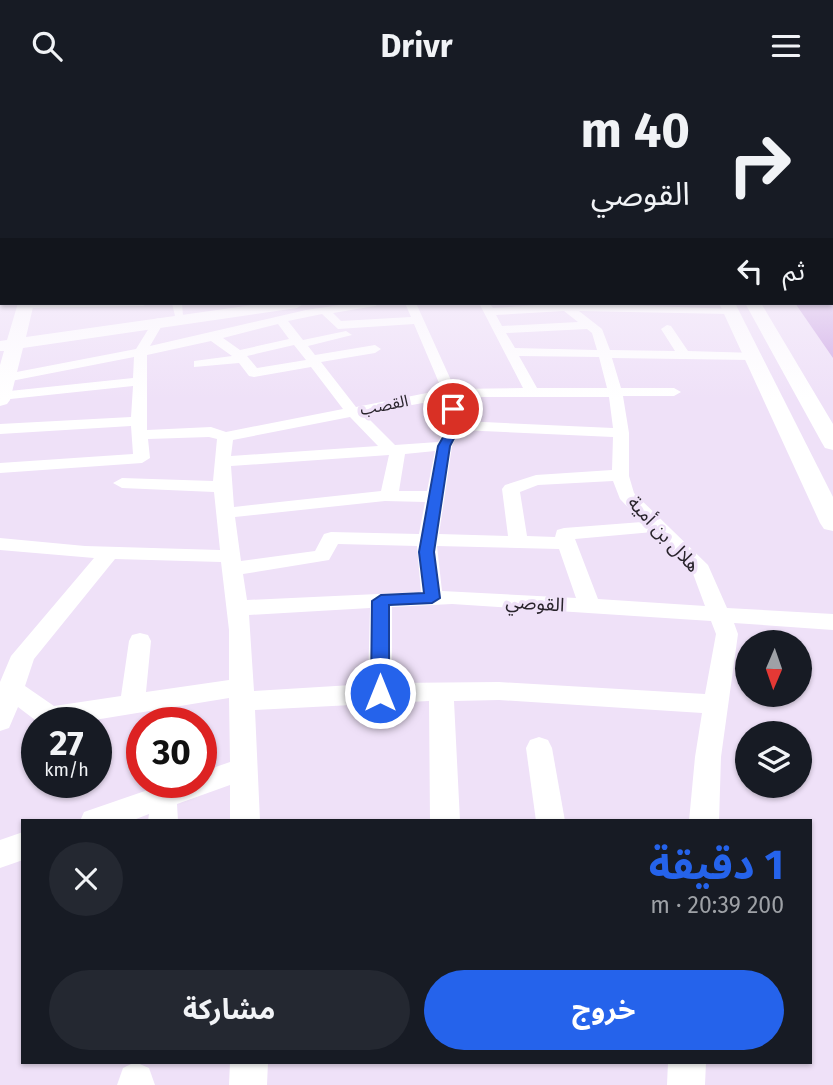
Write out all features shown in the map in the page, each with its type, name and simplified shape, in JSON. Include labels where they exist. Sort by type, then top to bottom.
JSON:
[{"type":"main road","points":[[2,392],[8,342],[24,306]]},
{"type":"main road","points":[[8,342],[178,309],[212,306]]},
{"type":"main road","points":[[8,342],[296,306]]},
{"type":"main road","points":[[755,306],[833,443]]},
{"type":"main road","points":[[728,307],[833,523]]},
{"type":"street","points":[[2,392],[141,351],[229,334],[280,319],[298,306]]},
{"type":"street","points":[[301,306],[324,310],[344,306]]},
{"type":"street","points":[[413,306],[450,393],[455,425],[444,446],[426,552],[432,598]]},
{"type":"street","points":[[529,306],[487,308],[533,392]]},
{"type":"street","name":"هلال بن أمية","points":[[567,306],[598,332],[615,390],[621,433],[620,475],[626,495],[701,569],[727,634],[709,757],[704,819]]},
{"type":"street","points":[[597,306],[680,310],[728,307]]},
{"type":"street","points":[[324,310],[338,325],[419,320]]},
{"type":"street","points":[[214,316],[229,334]]},
{"type":"street","points":[[280,319],[352,411],[395,449]]},
{"type":"street","points":[[0,468],[142,459],[139,428],[141,351],[158,322]]},
{"type":"street","points":[[383,323],[425,335]]},
{"type":"street","points":[[500,330],[589,325]]},
{"type":"street","points":[[667,329],[684,355]]},
{"type":"street","points":[[199,364],[298,342],[346,335]]},
{"type":"street","points":[[213,337],[240,356],[254,373],[375,349]]},
{"type":"street","points":[[512,352],[751,356]]},
{"type":"street","points":[[2,392],[140,381]]},
{"type":"street","name":"القصب","points":[[0,429],[139,428],[211,432],[226,437],[450,393],[615,390],[674,392]]},
{"type":"street","points":[[455,425],[621,433]]},
{"type":"street","points":[[226,437],[222,487],[237,608],[245,819]]},
{"type":"street","points":[[223,462],[444,446]]},
{"type":"street","points":[[388,496],[395,449]]},
{"type":"street","points":[[518,541],[511,489],[536,480],[620,475]]},
{"type":"street","points":[[122,483],[222,487]]},
{"type":"street","points":[[225,513],[388,496],[435,497]]},
{"type":"street","points":[[590,607],[564,534],[659,526]]},
{"type":"street","points":[[0,544],[231,563],[322,556],[331,538],[568,543]]},
{"type":"street","points":[[0,721],[6,690],[23,656],[109,553]]},
{"type":"street","name":"القوصي","points":[[237,608],[432,598],[833,622]]},
{"type":"street","points":[[380,693],[381,601]]},
{"type":"street","points":[[132,704],[140,641]]},
{"type":"street","points":[[6,690],[50,717],[132,704],[242,694],[499,691],[716,704]]},
{"type":"street","points":[[441,692],[445,819]]},
{"type":"street","points":[[539,748],[551,819]]},
{"type":"street","points":[[106,819],[163,809],[244,769]]},
{"type":"street","points":[[0,854],[21,847]]},
{"type":"street","points":[[247,1085],[249,1064]]},
{"type":"street","points":[[686,1085],[687,1064]]},
{"type":"shaded area","points":[[797,306],[833,306],[833,358]]},
{"type":"route","points":[[380,693],[381,601],[432,598],[426,552],[444,446],[455,425],[453,409]]}]
